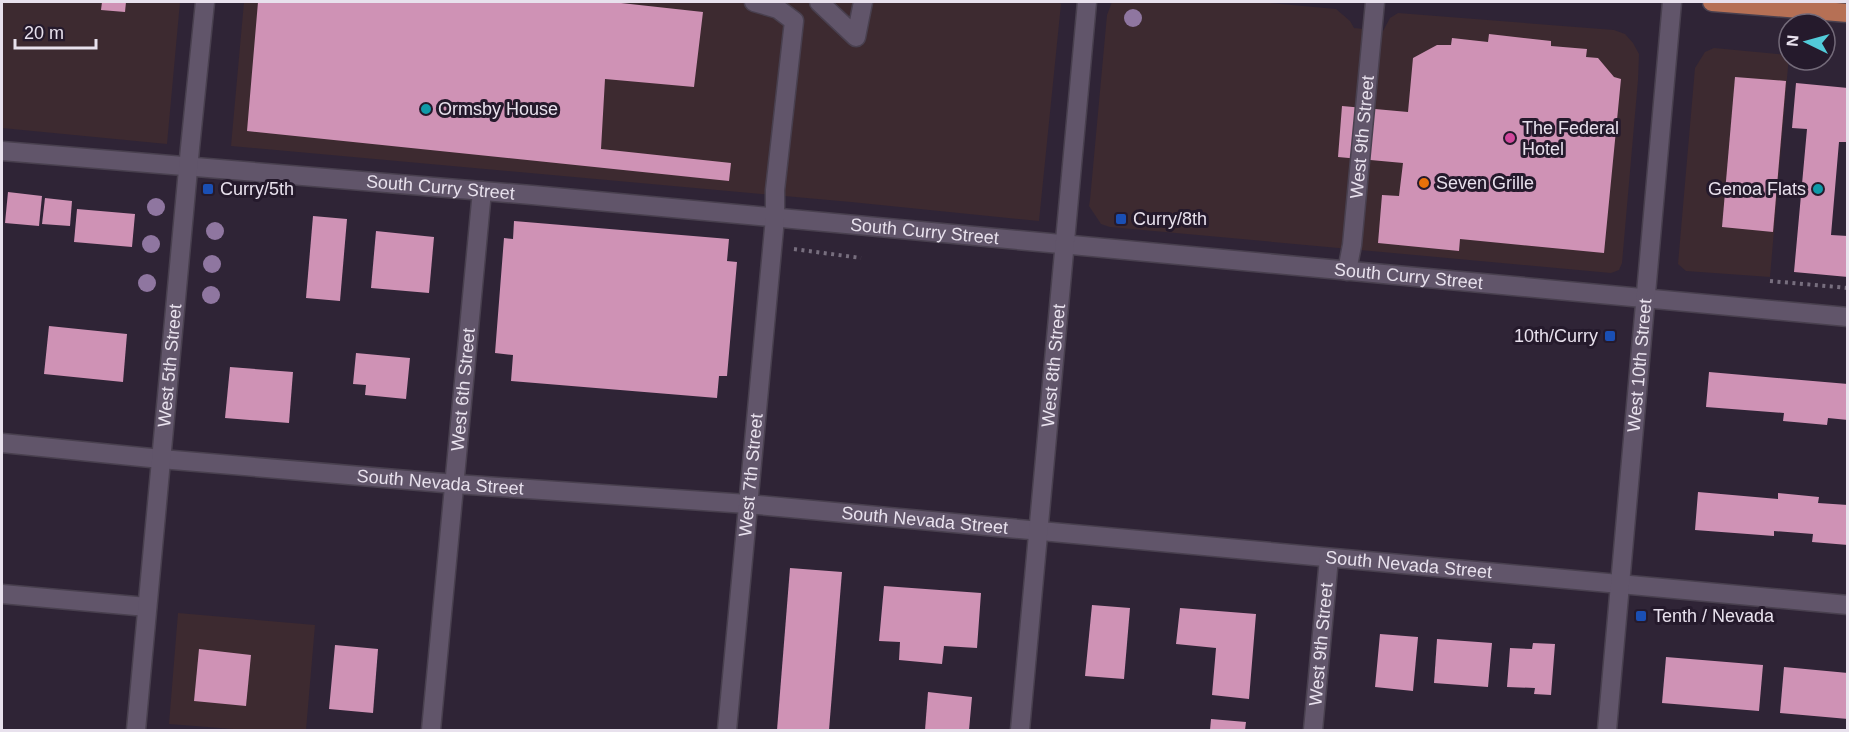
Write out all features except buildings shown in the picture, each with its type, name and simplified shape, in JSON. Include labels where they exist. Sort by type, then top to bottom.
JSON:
[{"type":"main road","points":[[1712,2],[1848,13]]},
{"type":"street","name":"West 5th Street","points":[[136,730],[188,166],[206,2]]},
{"type":"street","name":"West 7th Street","points":[[727,730],[775,218],[775,190],[794,21],[778,9],[754,2]]},
{"type":"street","points":[[819,2],[856,37],[863,2]]},
{"type":"street","name":"West 8th Street","points":[[1020,730],[1087,2]]},
{"type":"street","name":"West 9th Street","points":[[1347,271],[1352,245],[1375,2]]},
{"type":"street","name":"West 10th Street","points":[[1607,730],[1672,2]]},
{"type":"street","name":"South Curry Street","points":[[2,151],[482,191],[1848,317]]},
{"type":"street","name":"West 6th Street","points":[[431,730],[482,191]]},
{"type":"street","name":"South Nevada Street","points":[[2,443],[455,484],[747,504],[1848,605]]},
{"type":"street","name":"West 9th Street","points":[[1313,730],[1329,558]]},
{"type":"street","points":[[2,594],[147,607]]},
{"type":"path","points":[[794,249],[861,258]]},
{"type":"path","points":[[1770,281],[1848,288]]},
{"type":"shaded area","points":[[2,2],[180,2],[167,144],[2,128]]},
{"type":"shaded area","points":[[244,2],[1058,2],[1061,4],[1039,221],[231,146]]},
{"type":"shaded area","points":[[1112,2],[1260,2],[1336,9],[1350,21],[1354,28],[1383,31],[1390,18],[1398,13],[1614,30],[1625,34],[1639,54],[1622,263],[1619,270],[1611,273],[1110,227],[1101,224],[1089,206],[1107,15]]},
{"type":"shaded area","points":[[1714,48],[1777,54],[1777,72],[1788,72],[1770,277],[1686,271],[1678,264],[1695,68],[1705,52]]},
{"type":"shaded area","points":[[178,613],[315,625],[306,730],[246,730],[169,724]]},
{"type":"place","name":"Ormsby House","points":[[426,109]]},
{"type":"place","name":"The Federal Hotel","points":[[1510,138]]},
{"type":"place","name":"Seven Grille","points":[[1424,183]]},
{"type":"place","name":"Curry/5th","points":[[208,189]]},
{"type":"place","name":"Genoa Flats","points":[[1818,189]]},
{"type":"place","name":"Curry/8th","points":[[1121,219]]},
{"type":"place","name":"10th/Curry","points":[[1610,336]]},
{"type":"place","name":"Tenth / Nevada","points":[[1641,616]]}]
